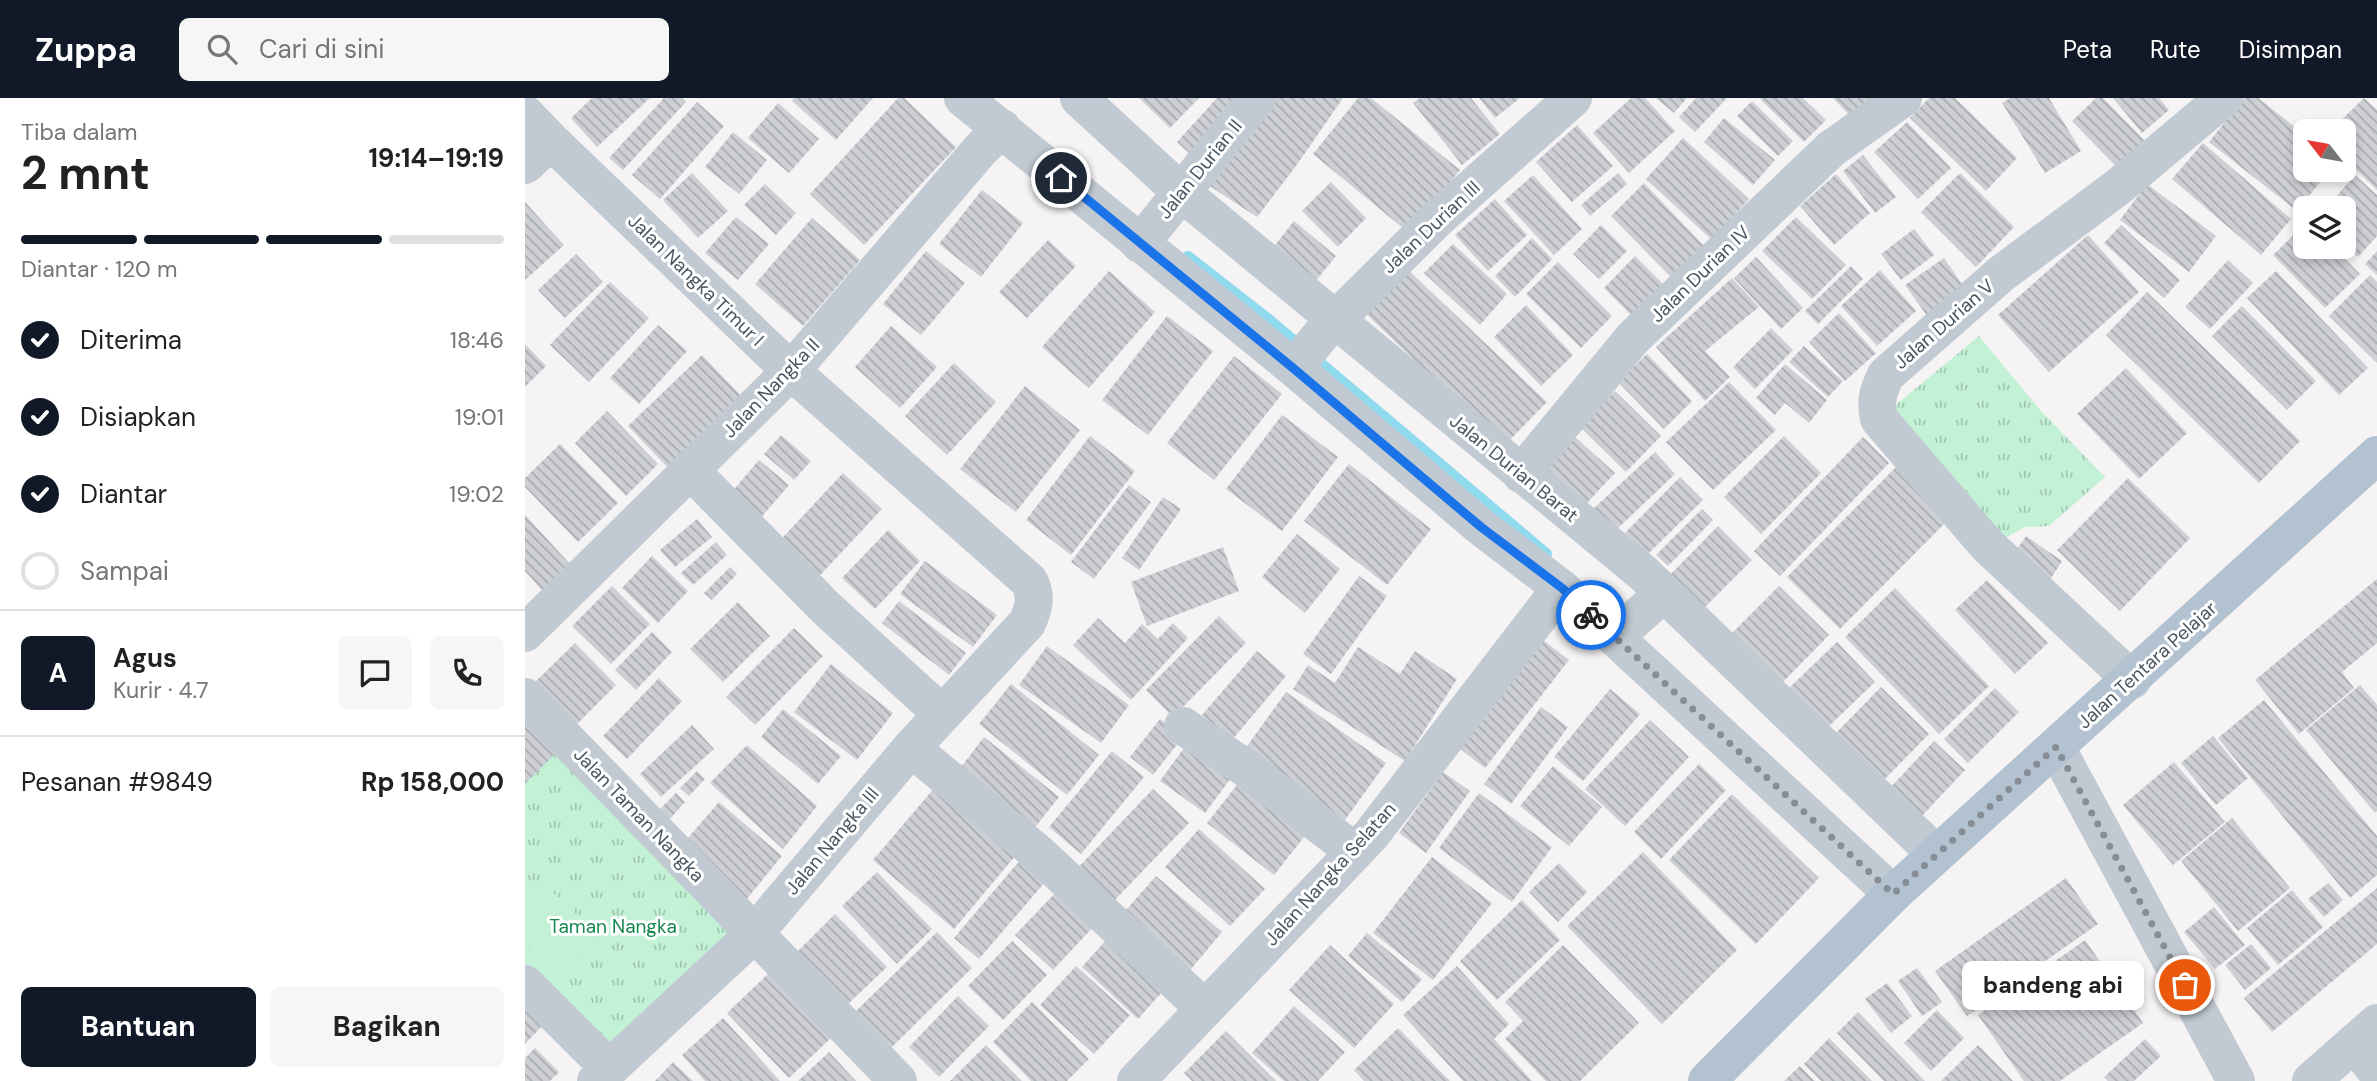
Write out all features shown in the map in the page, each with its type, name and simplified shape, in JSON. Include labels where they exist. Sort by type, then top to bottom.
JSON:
[{"type":"main road","name":"Jalan Tentara Pelajar","points":[[1707,1081],[1936,853],[2131,680],[2377,455]]},
{"type":"street","points":[[963,98],[1002,128],[1157,222],[1295,366],[1481,527],[1619,633],[1893,894]]},
{"type":"street","name":"Jalan Durian Barat","points":[[1079,98],[1157,222],[1330,325],[1521,474],[1643,573],[1660,596],[1936,853]]},
{"type":"street","name":"Jalan Durian II","points":[[1157,222],[1257,98]]},
{"type":"street","name":"Jalan Durian III","points":[[1295,366],[1330,325],[1438,218],[1573,98]]},
{"type":"street","name":"Jalan Durian IV","points":[[1521,474],[1633,338],[1831,149],[1903,98]]},
{"type":"street","name":"Jalan Durian V","points":[[2131,680],[1987,545],[1879,419],[1876,403],[1878,390],[1886,375],[2001,274],[2118,187],[2224,98]]},
{"type":"street","name":"Jalan Nangka Timur I","points":[[525,114],[538,153],[1029,581]]},
{"type":"street","name":"Jalan Nangka II","points":[[525,634],[791,371],[980,150],[1002,128]]},
{"type":"street","points":[[690,470],[826,608],[942,714]]},
{"type":"street","name":"Jalan Nangka III","points":[[602,1074],[754,934],[911,748],[1027,623],[1034,601],[1034,591],[1029,581]]},
{"type":"street","name":"Jalan Nangka Selatan","points":[[1136,1081],[1371,835],[1562,588]]},
{"type":"street","points":[[1619,633],[1660,596]]},
{"type":"street","name":"Jalan Taman Nangka","points":[[525,697],[754,934]]},
{"type":"street","points":[[1182,726],[1247,769],[1355,852]]},
{"type":"street","points":[[2056,747],[2236,1081]]},
{"type":"street","points":[[911,748],[1039,854],[1205,1009]]},
{"type":"street","points":[[754,934],[898,1081]]},
{"type":"street","points":[[525,984],[602,1074]]},
{"type":"street","points":[[2311,1081],[2366,1033],[2377,1072]]},
{"type":"green space","points":[[1979,336],[2041,411],[2105,477],[2049,526],[2025,527],[2003,539],[1886,413]]},
{"type":"green space","name":"Taman Nangka","points":[[525,707],[738,929],[610,1054],[525,965]]},
{"type":"green space","points":[[544,884],[600,936],[560,978],[525,945],[525,905]]},
{"type":"building","points":[[592,98],[650,98],[597,147],[571,118]]},
{"type":"building","points":[[664,98],[682,98],[686,102],[623,170],[609,158]]},
{"type":"building","points":[[794,98],[873,98],[836,140],[792,101]]},
{"type":"building","points":[[898,98],[904,98],[956,147],[864,245],[810,194]]},
{"type":"building","points":[[1139,98],[1199,98],[1170,128]]},
{"type":"building","points":[[1217,98],[1249,98],[1194,158],[1177,142]]},
{"type":"building","points":[[1262,98],[1343,98],[1257,217],[1199,179]]},
{"type":"building","points":[[1358,98],[1371,98],[1460,170],[1409,233],[1313,154]]},
{"type":"building","points":[[1420,98],[1471,98],[1500,134],[1462,165],[1413,103]]},
{"type":"building","points":[[1479,98],[1520,98],[1495,118]]},
{"type":"building","points":[[1631,98],[1645,98],[1675,131],[1629,173],[1593,133]]},
{"type":"building","points":[[1656,98],[1687,98],[1674,113]]},
{"type":"building","points":[[1696,98],[1727,98],[1695,132],[1679,117]]},
{"type":"building","points":[[1803,98],[1826,120],[1804,142],[1760,99]]},
{"type":"building","points":[[1833,98],[1873,98],[1852,118]]},
{"type":"building","points":[[1929,98],[1955,98],[2017,158],[1986,191],[1910,118]]},
{"type":"building","points":[[2010,98],[2049,98],[2081,151],[2045,173],[2002,103]]},
{"type":"building","points":[[2096,98],[2103,98],[2146,142],[2119,169],[2072,121]]},
{"type":"building","points":[[2113,98],[2159,98],[2169,110],[2142,133]]},
{"type":"building","points":[[2244,98],[2258,98],[2293,126],[2293,182],[2320,182],[2309,196],[2293,196],[2293,208],[2209,142]]},
{"type":"building","points":[[2364,98],[2377,110],[2377,190],[2356,170],[2356,119],[2342,119]]},
{"type":"building","points":[[1752,101],[1793,141],[1778,156],[1737,116]]},
{"type":"building","points":[[697,102],[724,126],[660,199],[632,175]]},
{"type":"building","points":[[778,103],[819,139],[789,173],[748,138]]},
{"type":"building","points":[[1724,118],[1775,160],[1753,185],[1704,142]]},
{"type":"building","points":[[1907,122],[1951,168],[1918,199],[1874,152]]},
{"type":"building","points":[[1577,125],[1613,166],[1572,202],[1536,162]]},
{"type":"building","points":[[733,132],[767,160],[739,194],[705,167]]},
{"type":"building","points":[[1683,138],[1749,199],[1712,240],[1646,179]]},
{"type":"building","points":[[2203,143],[2291,219],[2261,255],[2172,179]]},
{"type":"building","points":[[1863,155],[1896,197],[1875,213],[1843,171]]},
{"type":"building","points":[[692,173],[728,211],[698,238],[663,200]]},
{"type":"building","points":[[1618,173],[1627,184],[1590,216],[1581,205]]},
{"type":"building","points":[[1960,173],[2014,227],[1976,267],[1921,212]]},
{"type":"building","points":[[1836,174],[1870,213],[1834,245],[1800,206]]},
{"type":"building","points":[[1533,175],[1582,229],[1554,255],[1504,201]]},
{"type":"building","points":[[2356,176],[2377,195],[2377,236],[2358,257],[2356,196],[2337,196],[2349,182],[2356,182]]},
{"type":"building","points":[[1331,182],[1366,218],[1338,247],[1302,211]]},
{"type":"building","points":[[1644,183],[1709,251],[1676,282],[1611,216]]},
{"type":"building","points":[[765,184],[796,213],[776,235],[744,205]]},
{"type":"building","points":[[2147,184],[2216,236],[2189,272],[2120,220]]},
{"type":"building","points":[[982,190],[1023,223],[981,277],[939,244]]},
{"type":"building","points":[[1495,199],[1527,235],[1488,271],[1455,235]]},
{"type":"building","points":[[525,202],[564,245],[525,280]]},
{"type":"building","points":[[736,217],[769,244],[738,280],[705,253]]},
{"type":"building","points":[[1796,217],[1846,265],[1812,299],[1762,251]]},
{"type":"building","points":[[812,218],[860,260],[803,326],[755,284]]},
{"type":"building","points":[[1294,221],[1336,256],[1310,288],[1268,254]]},
{"type":"building","points":[[1601,225],[1627,251],[1599,279],[1573,254]]},
{"type":"building","points":[[2121,225],[2180,280],[2164,298],[2104,243]]},
{"type":"building","points":[[1914,229],[1934,255],[1901,280],[1881,254]]},
{"type":"building","points":[[2088,235],[2139,292],[2049,372],[1998,315]]},
{"type":"building","points":[[2293,236],[2293,259],[2345,259],[2360,274],[2325,308],[2273,255]]},
{"type":"building","points":[[1532,238],[1552,259],[1515,297],[1495,276]]},
{"type":"building","points":[[1048,240],[1076,266],[1027,318],[999,292]]},
{"type":"building","points":[[1453,244],[1507,294],[1480,325],[1424,273]]},
{"type":"building","points":[[926,251],[965,283],[921,335],[883,304]]},
{"type":"building","points":[[2377,251],[2377,275],[2365,264]]},
{"type":"building","points":[[576,254],[603,282],[565,318],[538,290]]},
{"type":"building","points":[[1635,256],[1667,288],[1636,320],[1604,288]]},
{"type":"building","points":[[1756,257],[1803,308],[1781,329],[1734,278]]},
{"type":"building","points":[[1944,258],[1966,290],[1928,317],[1905,285]]},
{"type":"building","points":[[2228,260],[2253,283],[2210,329],[2185,307]]},
{"type":"building","points":[[1558,262],[1612,316],[1581,348],[1526,294]]},
{"type":"building","points":[[1404,266],[1547,402],[1504,446],[1361,309]]},
{"type":"building","points":[[1851,266],[1863,279],[1818,324],[1805,311]]},
{"type":"building","points":[[1880,270],[1916,311],[1877,346],[1841,306]]},
{"type":"building","points":[[1109,271],[1155,312],[1089,388],[1042,347]]},
{"type":"building","points":[[2276,271],[2368,368],[2339,395],[2247,298]]},
{"type":"building","points":[[2370,275],[2377,282],[2377,363],[2329,316]]},
{"type":"building","points":[[1732,278],[1759,307],[1705,351],[1730,377],[1705,401],[1656,347]]},
{"type":"building","points":[[610,282],[649,318],[589,382],[550,345]]},
{"type":"building","points":[[2147,292],[2300,441],[2259,483],[2106,335]]},
{"type":"building","points":[[1526,305],[1573,355],[1541,386],[1494,337]]},
{"type":"building","points":[[2242,306],[2316,381],[2287,410],[2212,336]]},
{"type":"building","points":[[1839,313],[1876,353],[1845,381],[1809,342]]},
{"type":"building","points":[[1167,316],[1213,351],[1148,435],[1102,400]]},
{"type":"building","points":[[658,325],[687,351],[639,404],[610,378]]},
{"type":"building","points":[[891,326],[937,367],[900,408],[855,367]]},
{"type":"building","points":[[1771,328],[1793,350],[1755,389],[1733,367]]},
{"type":"building","points":[[525,344],[546,366],[525,387]]},
{"type":"building","points":[[1804,346],[1843,381],[1828,397],[1789,362]]},
{"type":"building","points":[[1647,354],[1692,401],[1664,429],[1618,382]]},
{"type":"building","points":[[702,355],[746,401],[672,472],[628,426]]},
{"type":"building","points":[[1234,356],[1282,394],[1214,480],[1167,443]]},
{"type":"building","points":[[954,363],[996,402],[947,455],[905,416]]},
{"type":"building","points":[[1785,364],[1827,400],[1809,423],[1785,403],[1775,415],[1756,398]]},
{"type":"building","points":[[2126,368],[2187,433],[2139,479],[2077,414]]},
{"type":"building","points":[[1729,382],[1776,430],[1713,490],[1666,442]]},
{"type":"building","points":[[1025,386],[1080,430],[1016,512],[960,469]]},
{"type":"building","points":[[1615,391],[1661,436],[1626,472],[1579,426]]},
{"type":"building","points":[[607,411],[658,464],[626,496],[575,443]]},
{"type":"building","points":[[1282,415],[1338,457],[1282,531],[1226,489]]},
{"type":"building","points":[[781,435],[811,461],[794,480],[764,454]]},
{"type":"building","points":[[1090,436],[1135,471],[1071,555],[1026,520]]},
{"type":"building","points":[[1784,436],[1821,473],[1761,534],[1724,497]]},
{"type":"building","points":[[1575,437],[1615,473],[1584,506],[1545,469]]},
{"type":"building","points":[[1863,437],[1889,463],[1780,576],[1754,551]]},
{"type":"building","points":[[560,444],[618,503],[578,542],[525,487],[525,478]]},
{"type":"building","points":[[1655,452],[1675,474],[1614,532],[1593,509]]},
{"type":"building","points":[[759,460],[789,485],[753,527],[723,502]]},
{"type":"building","points":[[1349,464],[1431,529],[1387,585],[1304,521]]},
{"type":"building","points":[[1896,467],[1949,519],[1840,629],[1787,577]]},
{"type":"building","points":[[843,473],[882,509],[811,585],[772,549]]},
{"type":"building","points":[[1680,477],[1703,500],[1647,555],[1625,533]]},
{"type":"building","points":[[2128,478],[2190,538],[2120,611],[2057,550]]},
{"type":"building","points":[[1129,485],[1151,502],[1094,579],[1071,562]]},
{"type":"building","points":[[1163,497],[1181,509],[1139,570],[1122,558]]},
{"type":"building","points":[[1702,509],[1713,520],[1668,566],[1656,555]]},
{"type":"building","points":[[525,515],[570,564],[542,590],[525,571]]},
{"type":"building","points":[[697,519],[712,537],[675,567],[660,550]]},
{"type":"building","points":[[1718,526],[1752,560],[1704,608],[1670,575]]},
{"type":"building","points":[[888,530],[920,561],[875,609],[842,578]]},
{"type":"building","points":[[1297,534],[1340,569],[1305,613],[1262,577]]},
{"type":"building","points":[[2026,536],[2062,561],[2046,586],[2009,561]]},
{"type":"building","points":[[716,542],[727,555],[693,585],[681,573]]},
{"type":"building","points":[[1223,547],[1239,591],[1147,626],[1131,582]]},
{"type":"building","points":[[652,556],[688,591],[658,623],[622,588]]},
{"type":"building","points":[[925,561],[997,615],[973,647],[900,594]]},
{"type":"building","points":[[730,567],[737,574],[712,600],[704,593]]},
{"type":"building","points":[[1359,576],[1387,596],[1331,674],[1303,654]]},
{"type":"building","points":[[2377,579],[2377,643],[2342,672],[2354,688],[2299,734],[2255,680]]},
{"type":"building","points":[[1987,580],[2048,643],[2015,674],[1955,610]]},
{"type":"building","points":[[612,586],[650,624],[611,664],[572,626]]},
{"type":"building","points":[[1779,586],[1829,635],[1783,682],[1732,633]]},
{"type":"building","points":[[1895,588],[1989,686],[1939,734],[1845,637]]},
{"type":"building","points":[[899,601],[966,653],[949,675],[882,623]]},
{"type":"building","points":[[738,602],[770,636],[723,682],[690,649]]},
{"type":"building","points":[[1219,616],[1246,643],[1173,717],[1146,690]]},
{"type":"building","points":[[1098,618],[1125,643],[1142,624],[1158,639],[1173,623],[1188,638],[1131,700],[1073,645]]},
{"type":"building","points":[[794,628],[823,656],[755,725],[726,697]]},
{"type":"building","points":[[652,632],[672,652],[636,690],[615,670]]},
{"type":"building","points":[[1543,640],[1569,660],[1485,768],[1460,749]]},
{"type":"building","points":[[1837,642],[1875,682],[1825,730],[1787,690]]},
{"type":"building","points":[[575,643],[616,685],[574,727],[533,684]]},
{"type":"building","points":[[1047,646],[1129,705],[1101,743],[1019,685]]},
{"type":"building","points":[[1358,647],[1400,674],[1415,651],[1457,679],[1405,761],[1293,689],[1308,665],[1335,683]]},
{"type":"building","points":[[1257,651],[1286,676],[1232,740],[1202,715]]},
{"type":"building","points":[[831,664],[893,713],[857,760],[794,712]]},
{"type":"building","points":[[659,678],[682,701],[627,759],[603,736]]},
{"type":"building","points":[[1011,684],[1099,755],[1067,795],[979,724]]},
{"type":"building","points":[[2360,685],[2377,705],[2375,813],[2306,730]]},
{"type":"building","points":[[1881,687],[1929,734],[1879,785],[1831,738]]},
{"type":"building","points":[[1995,688],[2019,712],[1968,763],[1944,739]]},
{"type":"building","points":[[1610,689],[1640,714],[1583,781],[1554,757]]},
{"type":"building","points":[[1286,692],[1386,763],[1342,824],[1242,753]]},
{"type":"building","points":[[2264,700],[2377,836],[2377,875],[2350,898],[2218,738]]},
{"type":"building","points":[[1541,707],[1568,727],[1511,804],[1484,784]]},
{"type":"building","points":[[783,709],[841,756],[818,784],[761,737]]},
{"type":"building","points":[[1160,719],[1183,737],[1153,775],[1130,757]]},
{"type":"building","points":[[1650,720],[1689,757],[1625,826],[1585,789]]},
{"type":"building","points":[[525,724],[555,754],[525,784]]},
{"type":"building","points":[[692,725],[714,749],[661,797],[640,774]]},
{"type":"building","points":[[2213,736],[2248,778],[2216,805],[2181,763]]},
{"type":"building","points":[[984,737],[1059,797],[1029,835],[954,776]]},
{"type":"building","points":[[1192,737],[1237,770],[1205,813],[1160,781]]},
{"type":"building","points":[[1934,741],[1965,770],[1920,818],[1889,789]]},
{"type":"building","points":[[747,745],[817,806],[783,849],[710,783]]},
{"type":"building","points":[[1112,751],[1144,777],[1081,854],[1049,827]]},
{"type":"building","points":[[2174,762],[2225,822],[2173,865],[2123,805]]},
{"type":"building","points":[[1699,764],[1726,790],[1661,859],[1634,832]]},
{"type":"building","points":[[1553,766],[1602,807],[1569,846],[1520,806]]},
{"type":"building","points":[[697,771],[705,779],[689,796],[680,788]]},
{"type":"building","points":[[1443,772],[1470,791],[1426,853],[1399,833]]},
{"type":"building","points":[[1245,775],[1312,827],[1274,875],[1207,823]]},
{"type":"building","points":[[942,779],[1022,848],[954,929],[873,860]]},
{"type":"building","points":[[1153,789],[1189,823],[1106,909],[1071,875]]},
{"type":"building","points":[[676,793],[685,802],[669,820],[659,810]]},
{"type":"building","points":[[1479,793],[1552,847],[1512,902],[1439,848]]},
{"type":"building","points":[[1732,794],[1819,878],[1756,944],[1669,860]]},
{"type":"building","points":[[719,802],[782,856],[745,901],[681,846]]},
{"type":"building","points":[[2232,818],[2290,888],[2238,931],[2181,861]]},
{"type":"building","points":[[1199,829],[1265,889],[1230,926],[1165,867]]},
{"type":"building","points":[[1643,852],[1737,950],[1662,1024],[1567,926]]},
{"type":"building","points":[[1432,857],[1492,903],[1433,980],[1373,933]]},
{"type":"building","points":[[1021,859],[1046,881],[979,959],[954,938]]},
{"type":"building","points":[[1559,863],[1587,892],[1558,922],[1529,892]]},
{"type":"building","points":[[877,872],[932,929],[897,964],[842,906]]},
{"type":"building","points":[[1156,876],[1222,932],[1186,975],[1119,918]]},
{"type":"building","points":[[2066,878],[2098,924],[1967,1016],[1935,971]]},
{"type":"building","points":[[2328,883],[2343,900],[2324,917],[2308,899]]},
{"type":"building","points":[[2377,888],[2377,944],[2272,1032],[2244,998]]},
{"type":"building","points":[[1059,889],[1096,924],[1053,970],[1015,935]]},
{"type":"building","points":[[2292,890],[2323,927],[2278,965],[2247,928]]},
{"type":"building","points":[[1522,900],[1560,940],[1497,1000],[1460,961]]},
{"type":"building","points":[[2214,907],[2245,945],[2215,969],[2184,932]]},
{"type":"building","points":[[835,914],[887,967],[847,1005],[797,952]]},
{"type":"building","points":[[1114,931],[1171,982],[1138,1019],[1082,967]]},
{"type":"building","points":[[937,932],[972,968],[890,1049],[854,1013]]},
{"type":"building","points":[[1367,933],[1422,979],[1402,1002],[1348,956]]},
{"type":"building","points":[[2085,940],[2143,1023],[2060,1081],[2024,1081],[1978,1015]]},
{"type":"building","points":[[1012,941],[1047,975],[1003,1020],[968,986]]},
{"type":"building","points":[[2251,944],[2271,968],[2245,990],[2225,965]]},
{"type":"building","points":[[1330,945],[1394,1004],[1354,1048],[1289,990]]},
{"type":"building","points":[[1563,945],[1639,1023],[1580,1081],[1546,1081],[1505,1039],[1523,1021],[1505,1002]]},
{"type":"building","points":[[1076,966],[1130,1015],[1094,1054],[1040,1005]]},
{"type":"building","points":[[1457,966],[1509,1024],[1494,1039],[1532,1081],[1463,1081],[1403,1015]]},
{"type":"building","points":[[1917,968],[1942,1002],[1922,1016],[1898,981]]},
{"type":"building","points":[[771,971],[833,1036],[789,1078],[727,1013]]},
{"type":"building","points":[[1887,983],[1912,1016],[1891,1033],[1865,999]]},
{"type":"building","points":[[958,996],[989,1026],[939,1077],[909,1047]]},
{"type":"building","points":[[1032,1002],[1089,1059],[1067,1081],[1031,1081],[993,1042]]},
{"type":"building","points":[[1294,1006],[1345,1052],[1318,1081],[1284,1081],[1252,1053]]},
{"type":"building","points":[[525,1007],[543,1025],[525,1044]]},
{"type":"building","points":[[1937,1010],[1964,1038],[1931,1071],[1904,1043]]},
{"type":"building","points":[[1858,1012],[1925,1081],[1884,1081],[1837,1033]]},
{"type":"building","points":[[723,1018],[780,1081],[705,1081],[682,1055]]},
{"type":"building","points":[[1398,1028],[1450,1081],[1364,1081],[1354,1070]]},
{"type":"building","points":[[1226,1031],[1276,1081],[1192,1081],[1184,1073]]},
{"type":"building","points":[[1829,1038],[1872,1081],[1821,1081],[1804,1064]]},
{"type":"building","points":[[2145,1039],[2161,1056],[2134,1081],[2108,1081],[2104,1077]]},
{"type":"building","points":[[986,1045],[1022,1081],[950,1081]]},
{"type":"building","points":[[1978,1045],[2013,1081],[1941,1081]]},
{"type":"building","points":[[535,1048],[559,1072],[550,1081],[525,1081],[525,1058]]},
{"type":"building","points":[[829,1052],[856,1081],[798,1081]]},
{"type":"building","points":[[673,1062],[693,1081],[655,1081]]},
{"type":"building","points":[[1800,1066],[1815,1081],[1784,1081]]},
{"type":"waterway","points":[[1188,257],[1270,321],[1546,554]]},
{"type":"way so far","points":[[1591,615],[1893,894],[2056,747],[2185,985]]},
{"type":"place","name":"bandeng abi","points":[[2185,985]]},
{"type":"route","points":[[1061,178],[1293,368],[1481,527],[1562,588],[1591,615]]}]
